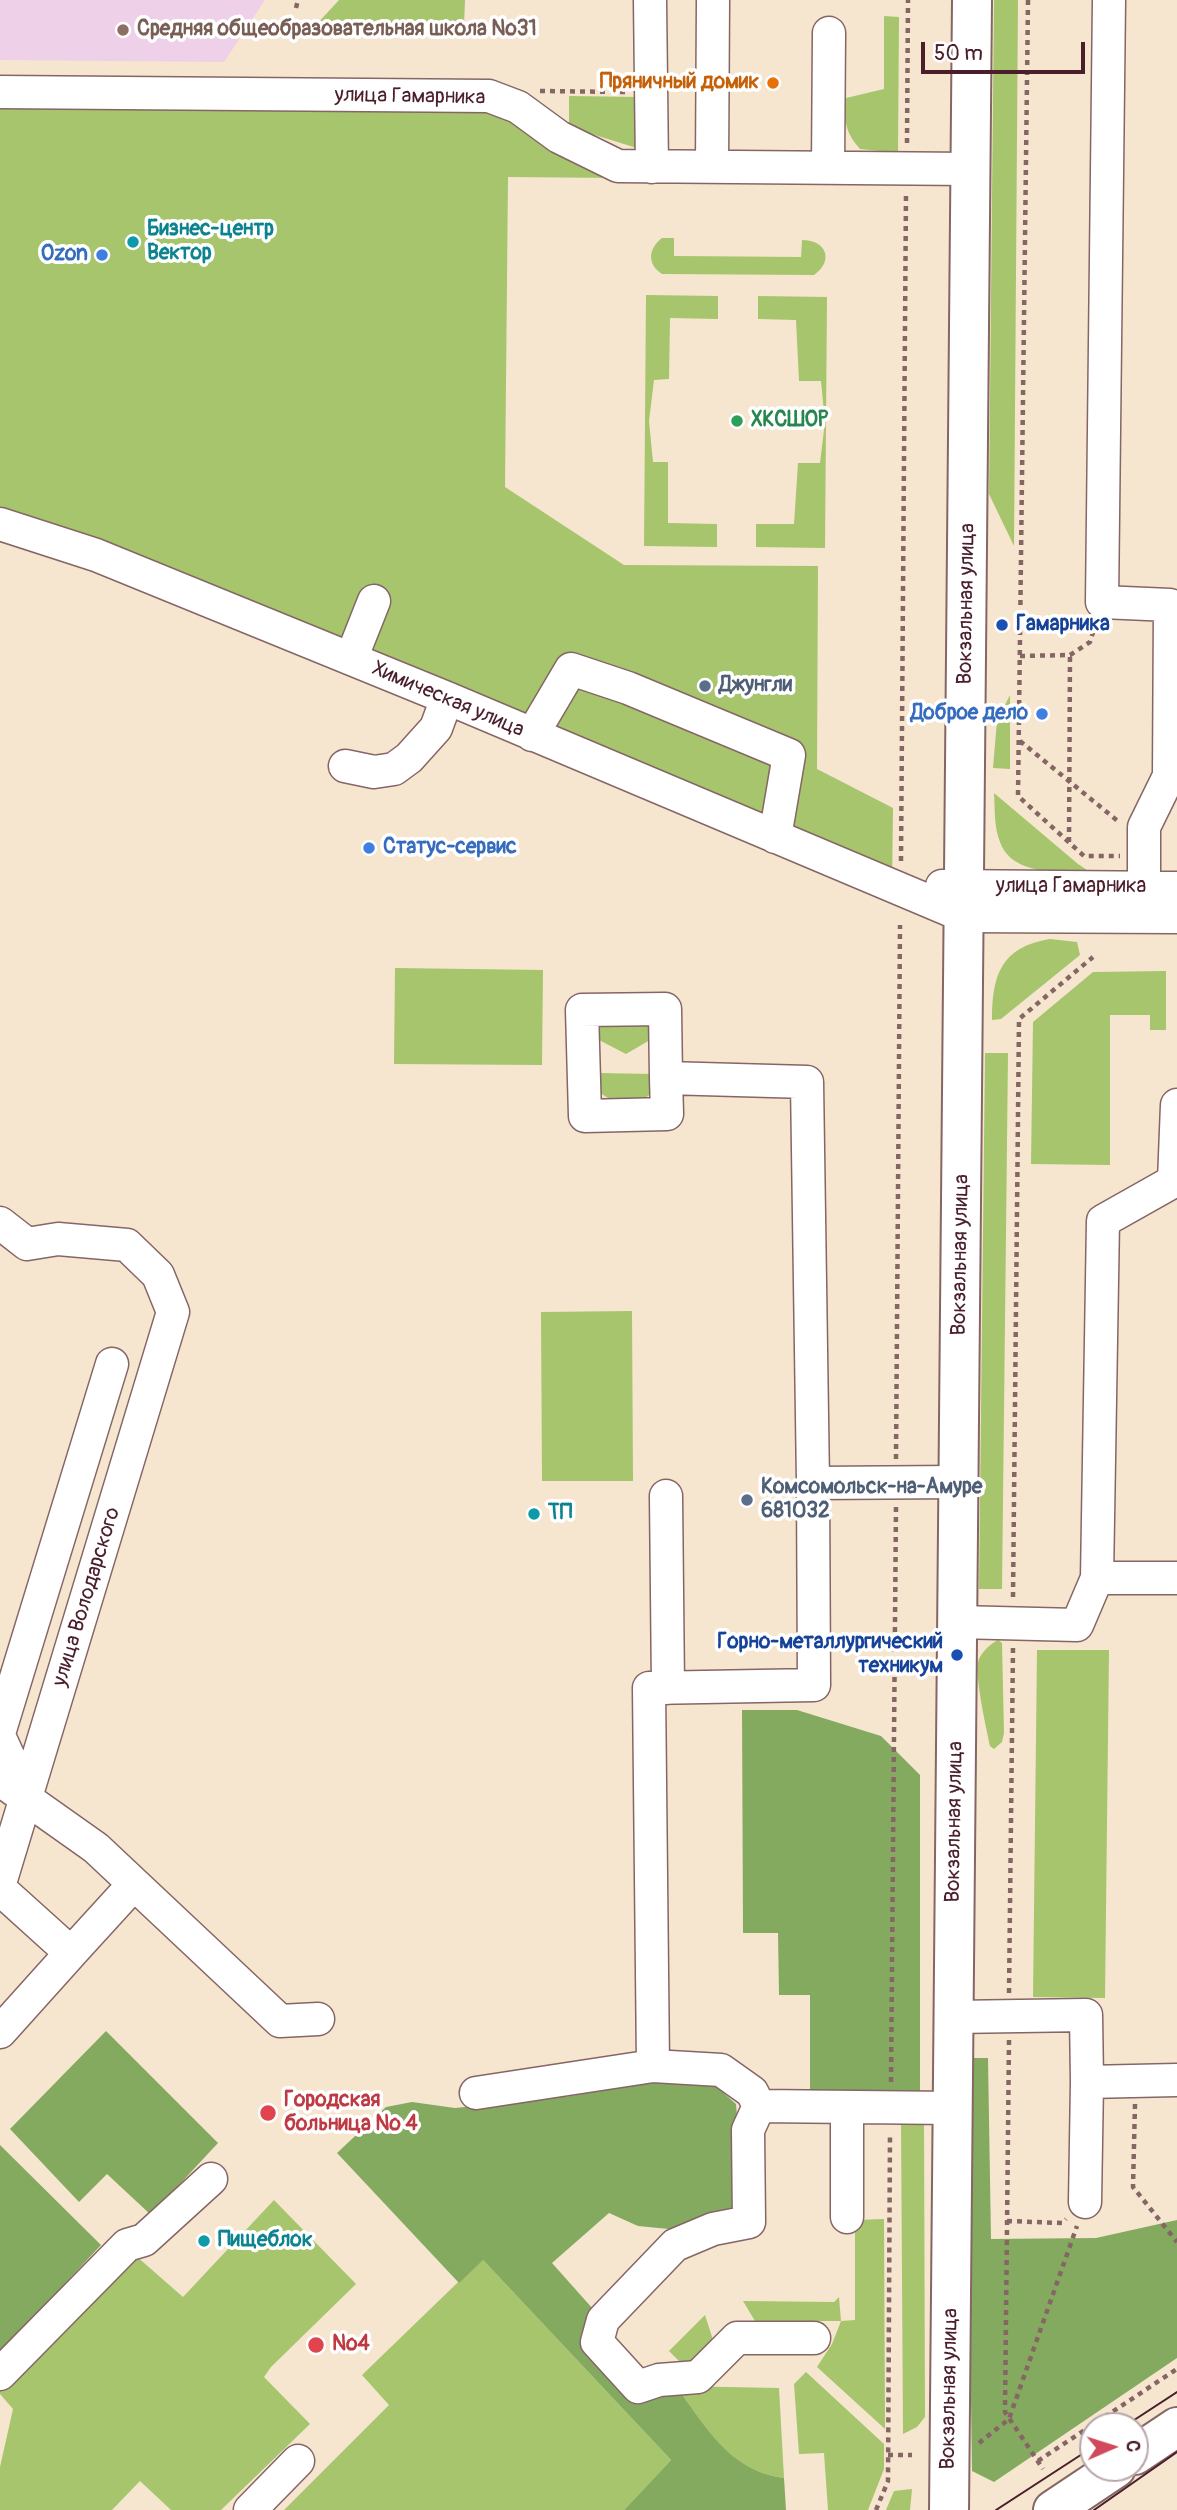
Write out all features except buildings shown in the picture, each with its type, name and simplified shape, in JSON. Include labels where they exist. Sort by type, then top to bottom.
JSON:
[{"type":"main road","name":"Вокзальная улица","points":[[949,2510],[961,2459],[953,2108],[972,0]]},
{"type":"main road","points":[[1053,2510],[1095,2482]]},
{"type":"street","points":[[650,0],[652,167]]},
{"type":"street","points":[[712,167],[713,0]]},
{"type":"street","points":[[1109,0],[1102,602],[1173,595],[1173,757],[1168,776],[1144,827],[1144,902]]},
{"type":"street","points":[[828,168],[830,33]]},
{"type":"street","name":"улица Гамарника","points":[[0,92],[489,96],[518,107],[559,137],[618,166],[971,169]]},
{"type":"street","name":"Химическая улица","points":[[0,524],[96,555],[447,698],[775,837],[896,874],[964,901]]},
{"type":"street","points":[[351,659],[374,601]]},
{"type":"street","points":[[532,734],[571,669],[628,688],[789,755],[775,837]]},
{"type":"street","points":[[345,766],[374,772],[394,769],[409,758],[436,728],[447,698]]},
{"type":"street","name":"улица Гамарника","points":[[964,901],[1144,902],[1177,888]]},
{"type":"street","name":"улица Гамарника","points":[[1144,902],[1177,917]]},
{"type":"street","points":[[653,2066],[649,1688],[814,1685],[807,1082],[666,1078]]},
{"type":"street","points":[[957,1622],[1077,1625],[1097,1578],[1103,1221],[1174,1181],[1177,1105]]},
{"type":"street","name":"улица Володарского","points":[[0,1223],[27,1244],[58,1238],[127,1245],[158,1275],[173,1312],[0,1883]]},
{"type":"street","points":[[0,1730],[112,1364]]},
{"type":"street","points":[[813,1483],[958,1482]]},
{"type":"street","points":[[666,1496],[668,1688]]},
{"type":"street","points":[[1097,1578],[1177,1578]]},
{"type":"street","points":[[0,1738],[27,1797]]},
{"type":"street","points":[[0,1780],[96,1848],[280,2021],[318,2018]]},
{"type":"street","points":[[0,2032],[134,1884]]},
{"type":"street","points":[[0,1889],[71,1953]]},
{"type":"street","points":[[954,2017],[1086,2015],[1086,2202]]},
{"type":"street","points":[[476,2094],[653,2066],[721,2070],[752,2092],[759,2106]]},
{"type":"street","points":[[1087,2082],[1177,2080]]},
{"type":"street","points":[[759,2106],[953,2108]]},
{"type":"street","points":[[759,2106],[748,2130],[749,2222],[713,2229],[675,2245],[603,2320],[597,2342],[638,2387],[659,2380],[698,2377],[737,2339],[814,2338]]},
{"type":"street","points":[[847,2217],[848,2107]]},
{"type":"street","points":[[0,2374],[127,2245],[144,2239],[211,2179]]},
{"type":"street","points":[[961,2459],[961,2510]]},
{"type":"street","points":[[250,2510],[298,2461]]},
{"type":"path","points":[[296,8],[298,0]]},
{"type":"path","points":[[896,874],[908,0]]},
{"type":"path","points":[[1028,0],[1018,796],[1084,856],[1144,850]]},
{"type":"path","points":[[1020,656],[1070,655],[1090,642],[1102,602]]},
{"type":"path","points":[[1069,842],[1070,655]]},
{"type":"path","points":[[1019,741],[1144,850]]},
{"type":"path","points":[[876,2510],[888,2481],[900,925]]},
{"type":"path","points":[[1043,2469],[1005,2412],[1020,1019],[1093,957]]},
{"type":"path","points":[[1136,2081],[1133,2187],[1177,2242]]},
{"type":"path","points":[[1007,2221],[1062,2222],[1086,2202]]},
{"type":"path","points":[[961,2459],[1009,2419],[1086,2202]]},
{"type":"path","points":[[1038,2461],[1177,2369]]},
{"type":"path","points":[[888,2455],[912,2455]]},
{"type":"shaded area","name":"Средняя общеобразовательная школа №31","points":[[0,0],[265,0],[224,62],[0,60]]},
{"type":"green space","points":[[339,0],[465,0],[464,26],[316,25]]},
{"type":"green space","points":[[994,0],[1018,0],[1014,546],[989,494]]},
{"type":"green space","points":[[884,16],[899,17],[898,153],[860,149],[848,131],[846,120],[846,98],[884,89]]},
{"type":"green space","points":[[0,92],[489,96],[618,178],[508,177],[505,487],[624,565],[818,566],[817,769],[893,808],[892,886],[0,524]]},
{"type":"green space","points":[[569,96],[639,97],[640,149],[569,127]]},
{"type":"green space","points":[[662,238],[674,238],[674,256],[801,257],[802,240],[822,247],[826,258],[814,275],[662,274],[654,266],[651,256],[657,242]]},
{"type":"green space","points":[[646,295],[718,296],[718,319],[670,318],[669,379],[654,380],[649,421],[653,462],[668,462],[668,523],[717,524],[717,547],[644,546]]},
{"type":"green space","points":[[758,296],[827,297],[825,548],[756,547],[756,524],[794,524],[798,463],[820,463],[825,422],[821,381],[799,381],[796,320],[758,319]]},
{"type":"green space","points":[[1010,695],[1010,769],[993,768],[997,721]]},
{"type":"green space","points":[[994,793],[1087,870],[1037,870],[1014,860],[1006,853],[998,836]]},
{"type":"green space","points":[[1050,939],[1077,942],[1080,955],[1001,1019],[992,1020],[997,977],[1010,956],[1033,943]]},
{"type":"green space","points":[[395,968],[543,970],[542,1065],[394,1064]]},
{"type":"green space","points":[[1166,971],[1166,1030],[1150,1030],[1150,1015],[1110,1015],[1110,1165],[1031,1164],[1033,1022],[1093,972]]},
{"type":"green space","points":[[648,1019],[650,1040],[626,1054],[597,1039],[597,1020]]},
{"type":"green space","points":[[985,1053],[1008,1053],[1002,1589],[979,1589]]},
{"type":"green space","points":[[599,1073],[652,1074],[653,1093],[626,1109],[600,1093]]},
{"type":"green space","points":[[632,1311],[633,1481],[542,1481],[541,1312]]},
{"type":"green space","points":[[998,1640],[1002,1643],[1004,1733],[1002,1742],[994,1749],[990,1746],[984,1715],[978,1666],[985,1651]]},
{"type":"green space","points":[[1037,1650],[1109,1650],[1105,1998],[1033,1997]]},
{"type":"green space","points":[[742,1710],[797,1710],[881,1736],[920,1775],[920,2099],[810,2100],[810,1995],[779,1995],[778,1933],[743,1933]]},
{"type":"green space","points":[[106,2031],[218,2143],[151,2215],[107,2174],[79,2202],[10,2129]]},
{"type":"green space","points":[[966,2058],[988,2058],[991,2239],[1096,2238],[1177,2220],[1177,2358],[1097,2412],[1079,2412],[1079,2424],[994,2482],[972,2471]]},
{"type":"green space","points":[[683,2076],[709,2080],[736,2104],[739,2141],[732,2216],[679,2230],[638,2226],[609,2213],[552,2263],[593,2309],[635,2399],[662,2397],[676,2386],[709,2431],[734,2457],[765,2474],[784,2478],[786,2510],[624,2510],[671,2460],[483,2260],[459,2283],[337,2153],[386,2107],[412,2102],[455,2108],[571,2096]]},
{"type":"green space","points":[[901,2120],[924,2121],[925,2417],[917,2427],[903,2434]]},
{"type":"green space","points":[[0,2145],[101,2245],[0,2353]]},
{"type":"green space","points":[[274,2200],[356,2284],[264,2377],[310,2424],[221,2510],[171,2510],[140,2481],[112,2510],[0,2510],[0,2467],[13,2409],[0,2394],[0,2388],[135,2255],[183,2297]]},
{"type":"green space","points":[[884,2219],[885,2429],[817,2367],[832,2344],[841,2321],[855,2320],[855,2220]]},
{"type":"green space","points":[[482,2259],[671,2460],[624,2510],[284,2510],[389,2405],[362,2375]]},
{"type":"green space","points":[[839,2297],[841,2321],[755,2321],[743,2301],[834,2302]]},
{"type":"green space","points":[[705,2315],[714,2343],[688,2370],[669,2351]]},
{"type":"green space","points":[[806,2372],[884,2444],[884,2469],[868,2510],[828,2510],[824,2453],[799,2454],[794,2384]]},
{"type":"green space","points":[[676,2386],[779,2388],[784,2478],[765,2474],[734,2457],[709,2431]]},
{"type":"green space","points":[[912,2489],[910,2510],[886,2510],[894,2491]]},
{"type":"tram line","points":[[1146,2412],[1177,2392]]},
{"type":"tram line","points":[[1094,2510],[1177,2452]]},
{"type":"tram line","points":[[996,2510],[1079,2456]]},
{"type":"place","name":"Средняя общеобразовательная школа №31","points":[[123,30]]},
{"type":"place","name":"Пряничный домик","points":[[773,83]]},
{"type":"place","name":"Бизнес-центр Вектор","points":[[133,242]]},
{"type":"place","name":"Ozon","points":[[102,255]]},
{"type":"place","name":"ХКСШОР","points":[[737,421]]},
{"type":"place","name":"Гамарника","points":[[1002,625]]},
{"type":"place","name":"Джунгли","points":[[705,686]]},
{"type":"place","name":"Доброе дело","points":[[1042,714]]},
{"type":"place","name":"Статус-сервис","points":[[369,848]]},
{"type":"place","name":"Комсомольск-на-Амуре 681032","points":[[747,1500]]},
{"type":"place","name":"ТП","points":[[534,1514]]},
{"type":"place","name":"Горно-металлургический техникум","points":[[957,1655]]},
{"type":"place","name":"Городская больница № 4","points":[[268,2113]]},
{"type":"place","name":"Пищеблок","points":[[204,2241]]},
{"type":"place","name":"№4","points":[[316,2345]]}]
